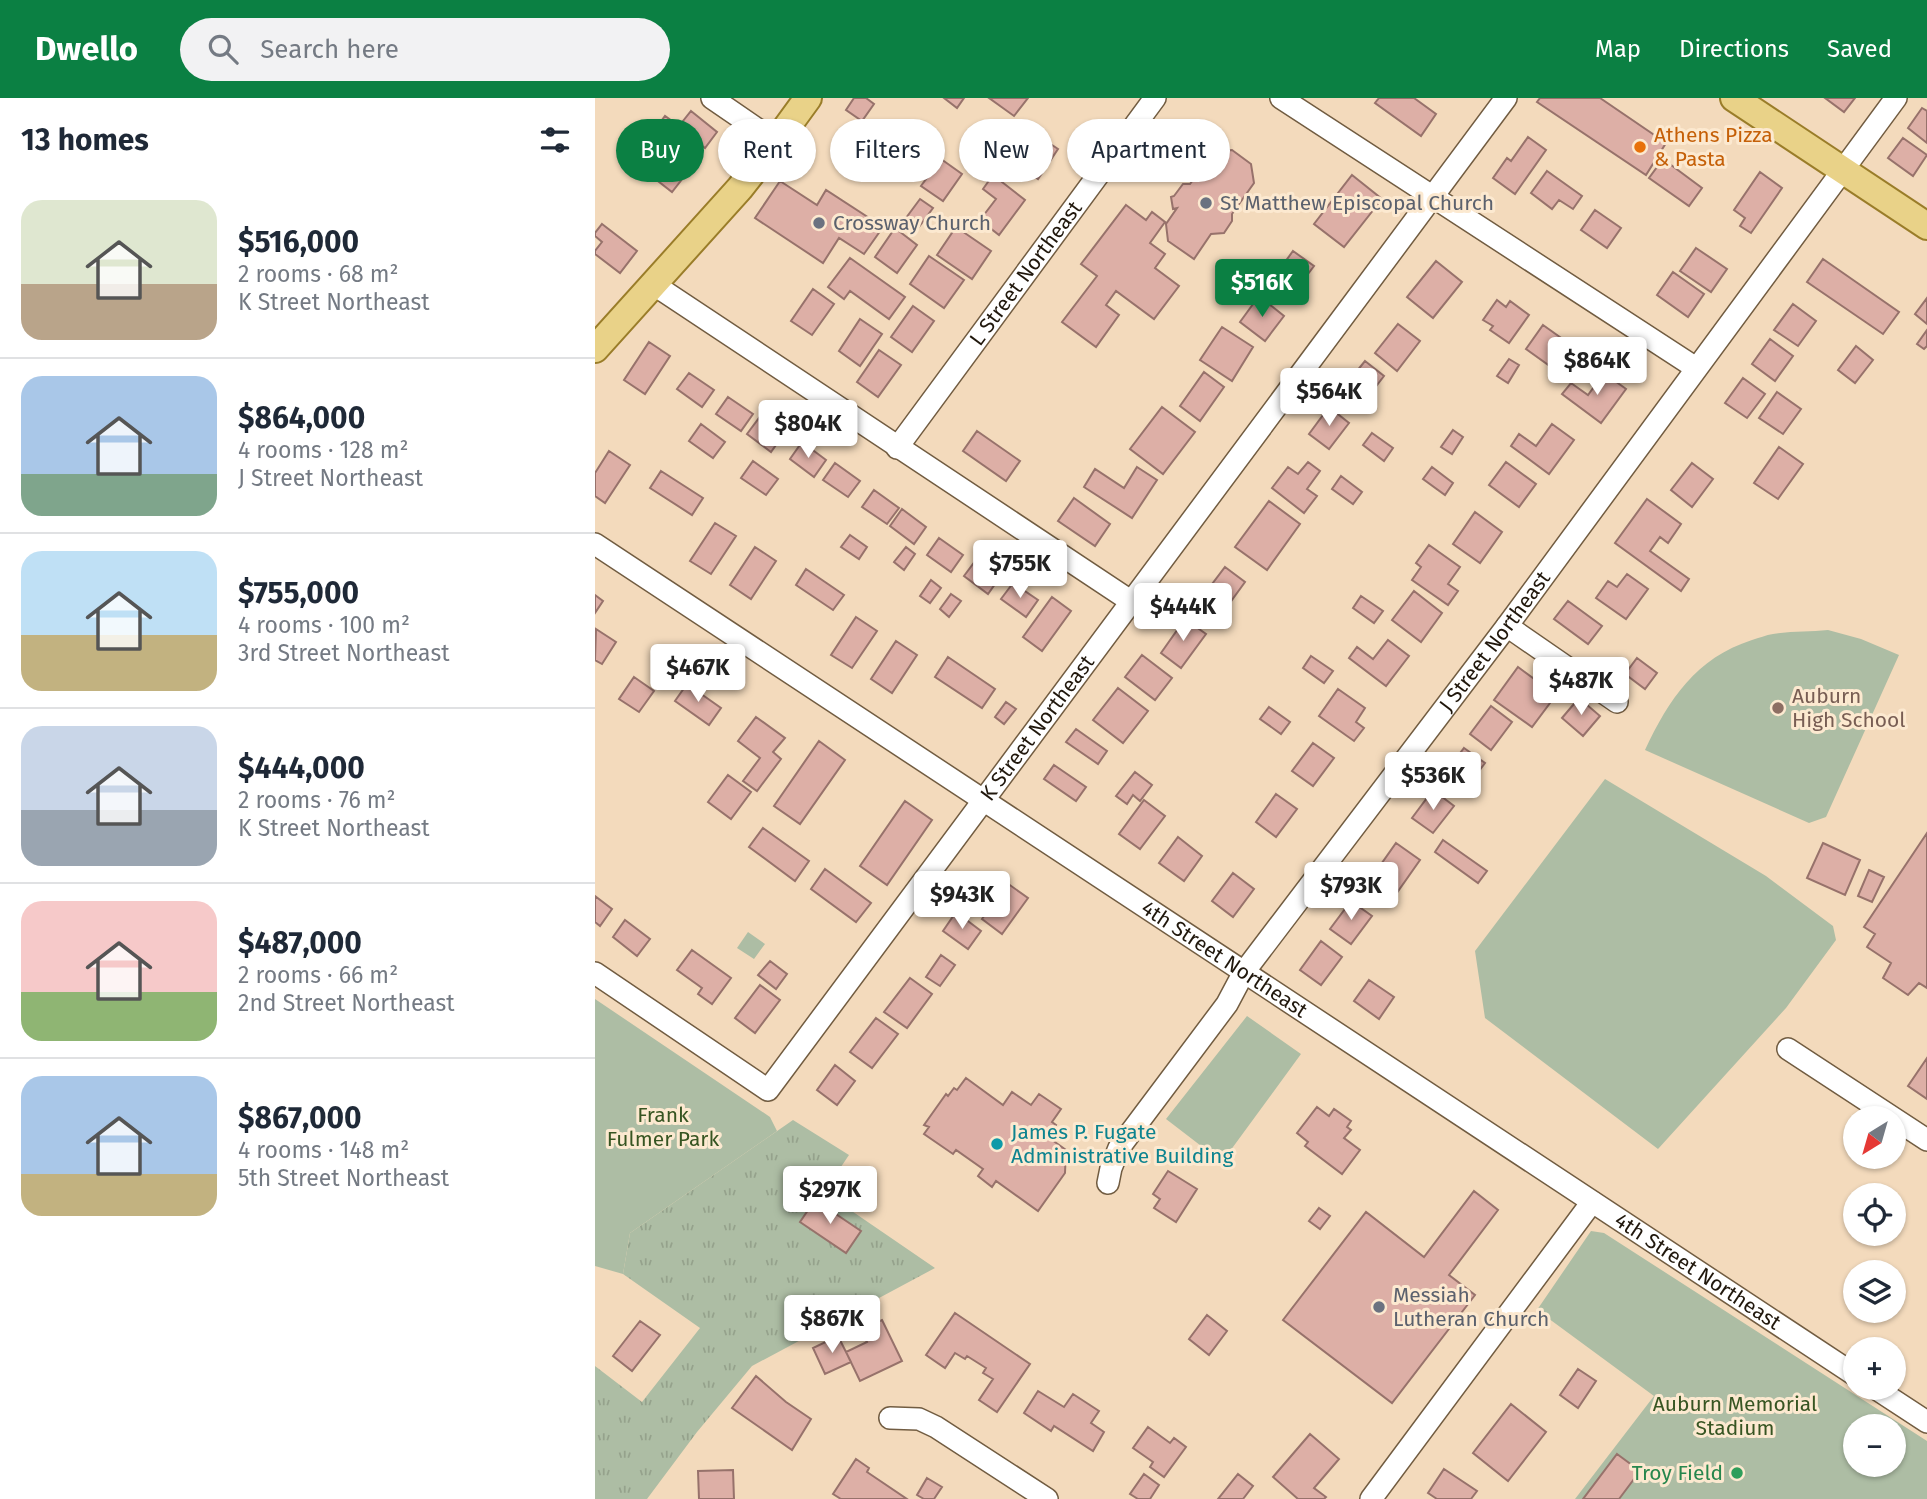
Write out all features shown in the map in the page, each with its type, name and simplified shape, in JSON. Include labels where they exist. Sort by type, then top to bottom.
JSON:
[{"type":"main road","points":[[793,119],[808,98]]},
{"type":"main road","points":[[1734,98],[1927,226]]},
{"type":"main road","points":[[595,349],[745,182]]},
{"type":"street","points":[[712,98],[743,119]]},
{"type":"street","name":"L Street Northeast","points":[[897,448],[1155,98]]},
{"type":"street","points":[[1281,98],[1696,368]]},
{"type":"street","name":"K Street Northeast","points":[[595,972],[768,1090],[1506,98]]},
{"type":"street","name":"J Street Northeast","points":[[1108,1182],[1119,1148],[1227,1004],[1244,972],[1507,626],[1896,98]]},
{"type":"street","points":[[653,284],[1132,602]]},
{"type":"street","name":"4th Street Northeast","points":[[595,544],[1843,1367]]},
{"type":"street","points":[[1507,626],[1617,702]]},
{"type":"street","points":[[1788,1049],[1927,1140]]},
{"type":"street","points":[[1371,1499],[1592,1202]]},
{"type":"street","points":[[1893,1400],[1927,1422]]},
{"type":"street","points":[[890,1418],[919,1419],[936,1427],[1047,1499]]},
{"type":"green space","points":[[1828,630],[1861,639],[1899,655],[1826,817],[1809,823],[1645,750],[1675,698],[1700,669],[1715,658],[1732,648],[1768,635]]},
{"type":"green space","points":[[1605,779],[1766,876],[1833,926],[1836,940],[1786,1008],[1658,1149],[1485,1018],[1475,951]]},
{"type":"green space","points":[[748,932],[765,944],[754,959],[737,948]]},
{"type":"green space","name":"Frank Fulmer Park","points":[[595,999],[770,1117],[777,1131],[630,1233],[623,1274],[595,1266]]},
{"type":"green space","points":[[1247,1016],[1301,1054],[1222,1162],[1166,1119]]},
{"type":"green space","points":[[793,1120],[849,1155],[824,1192],[935,1268],[752,1366],[697,1432],[647,1499],[595,1499],[595,1366],[642,1402],[700,1328],[623,1274],[630,1233]]},
{"type":"green space","name":"Auburn Memorial Stadium","points":[[1591,1231],[1604,1233],[1843,1387],[1843,1400],[1863,1400],[1885,1414],[1843,1414],[1843,1477],[1906,1477],[1906,1427],[1927,1441],[1927,1499],[1575,1499],[1654,1396],[1537,1310]]},
{"type":"building","points":[[854,98],[866,98],[874,104],[863,119],[846,110]]},
{"type":"building","points":[[944,98],[964,98],[957,108]]},
{"type":"building","points":[[989,98],[1028,98],[1014,116]]},
{"type":"building","points":[[1379,98],[1414,98],[1436,114],[1421,136],[1375,103]]},
{"type":"building","points":[[1540,98],[1600,98],[1666,143],[1646,175],[1537,102]]},
{"type":"building","points":[[1825,98],[1855,98],[1844,112]]},
{"type":"building","points":[[1922,108],[1927,111],[1927,143],[1908,128]]},
{"type":"building","points":[[691,111],[701,119],[685,119]]},
{"type":"building","points":[[704,122],[717,132],[704,147]]},
{"type":"building","points":[[1528,137],[1546,150],[1515,194],[1493,178],[1507,158],[1511,161]]},
{"type":"building","points":[[1903,138],[1927,155],[1913,176],[1888,158]]},
{"type":"building","name":"St Matthew Episcopal Church","points":[[1230,150],[1251,164],[1254,183],[1232,214],[1232,221],[1224,233],[1211,234],[1194,259],[1168,241],[1166,224],[1177,208],[1173,209],[1171,197],[1183,184],[1230,182]]},
{"type":"building","points":[[1663,159],[1702,188],[1689,206],[1649,178]]},
{"type":"building","points":[[945,162],[959,172],[959,178],[943,201],[921,186],[924,182],[945,182]]},
{"type":"building","points":[[1547,171],[1582,196],[1573,209],[1559,200],[1552,209],[1531,193]]},
{"type":"building","points":[[1760,172],[1782,188],[1751,233],[1740,226],[1745,218],[1734,210]]},
{"type":"building","points":[[1352,175],[1382,199],[1344,247],[1314,224]]},
{"type":"building","points":[[659,182],[680,182],[672,192]]},
{"type":"building","name":"Crossway Church","points":[[782,182],[817,205],[826,190],[883,227],[864,254],[839,238],[823,263],[755,218]]},
{"type":"building","points":[[988,182],[1002,182],[1025,200],[999,235],[980,220],[996,199],[983,189]]},
{"type":"building","points":[[920,199],[933,208],[916,231],[903,222]]},
{"type":"building","points":[[1126,205],[1146,220],[1152,212],[1165,222],[1150,243],[1165,254],[1155,268],[1179,286],[1154,319],[1116,291],[1106,305],[1119,315],[1096,347],[1062,322],[1097,276],[1081,264]]},
{"type":"building","points":[[1595,210],[1621,228],[1607,248],[1581,230]]},
{"type":"building","points":[[602,224],[637,251],[620,273],[595,254],[602,242],[595,233]]},
{"type":"building","points":[[956,227],[991,251],[972,279],[937,255]]},
{"type":"building","points":[[895,228],[917,245],[897,273],[875,257]]},
{"type":"building","points":[[1696,248],[1727,269],[1711,292],[1680,271]]},
{"type":"building","points":[[1293,251],[1314,266],[1289,299],[1269,284]]},
{"type":"building","points":[[929,256],[964,280],[944,308],[910,284]]},
{"type":"building","points":[[850,258],[905,297],[889,319],[850,291],[844,299],[828,287]]},
{"type":"building","points":[[1823,259],[1899,312],[1883,334],[1807,282]]},
{"type":"building","points":[[1436,261],[1462,282],[1433,318],[1407,297]]},
{"type":"building","points":[[1673,272],[1704,294],[1688,317],[1657,295]]},
{"type":"building","points":[[813,289],[834,304],[812,335],[791,321]]},
{"type":"building","points":[[1259,296],[1284,316],[1265,341],[1240,322]]},
{"type":"building","points":[[1927,298],[1927,324],[1915,314]]},
{"type":"building","points":[[1497,300],[1506,307],[1510,301],[1529,315],[1509,343],[1490,330],[1493,326],[1483,320]]},
{"type":"building","points":[[1793,304],[1816,321],[1798,346],[1774,330]]},
{"type":"building","points":[[913,306],[934,321],[912,352],[891,337]]},
{"type":"building","points":[[860,319],[882,334],[860,366],[839,351]]},
{"type":"building","points":[[1398,324],[1420,341],[1397,371],[1375,353]]},
{"type":"building","points":[[1543,325],[1571,345],[1554,369],[1526,349]]},
{"type":"building","points":[[1222,327],[1253,347],[1232,381],[1200,360]]},
{"type":"building","points":[[1927,330],[1927,346],[1924,349],[1917,344]]},
{"type":"building","points":[[1770,339],[1793,356],[1775,381],[1752,364]]},
{"type":"building","points":[[649,342],[670,356],[645,394],[624,380]]},
{"type":"building","points":[[1856,346],[1873,360],[1855,383],[1838,370]]},
{"type":"building","points":[[879,350],[901,365],[878,397],[857,382]]},
{"type":"building","points":[[1509,359],[1519,365],[1508,383],[1497,376]]},
{"type":"building","points":[[1365,361],[1384,376],[1360,407],[1340,392]]},
{"type":"building","points":[[1204,372],[1224,387],[1200,421],[1180,406]]},
{"type":"building","points":[[689,373],[714,390],[702,407],[677,389]]},
{"type":"building","points":[[1604,373],[1626,389],[1601,423],[1562,394],[1571,383],[1588,395]]},
{"type":"building","points":[[1743,378],[1765,394],[1747,418],[1725,403]]},
{"type":"building","points":[[1777,392],[1801,409],[1783,434],[1759,418]]},
{"type":"building","points":[[728,397],[753,414],[741,431],[716,414]]},
{"type":"building","points":[[1162,407],[1195,432],[1163,474],[1130,449]]},
{"type":"building","points":[[1329,407],[1349,423],[1329,449],[1309,434]]},
{"type":"building","points":[[759,418],[783,435],[771,452],[747,434]]},
{"type":"building","points":[[701,424],[725,442],[713,458],[689,441]]},
{"type":"building","points":[[1552,424],[1574,440],[1549,474],[1511,446],[1519,434],[1536,446]]},
{"type":"building","points":[[1453,430],[1463,437],[1452,454],[1441,447]]},
{"type":"building","points":[[977,431],[1020,461],[1006,481],[963,451]]},
{"type":"building","points":[[1372,433],[1393,448],[1384,461],[1363,445]]},
{"type":"building","points":[[802,442],[826,460],[814,477],[790,459]]},
{"type":"building","points":[[1779,447],[1803,464],[1778,499],[1754,483]]},
{"type":"building","points":[[609,451],[630,465],[605,503],[595,496],[595,473]]},
{"type":"building","points":[[753,461],[778,479],[766,495],[741,478]]},
{"type":"building","points":[[1308,462],[1320,471],[1307,489],[1317,496],[1304,513],[1272,488],[1288,467],[1298,474]]},
{"type":"building","points":[[1506,462],[1536,484],[1519,507],[1489,485]]},
{"type":"building","points":[[835,463],[860,481],[848,497],[823,480]]},
{"type":"building","points":[[1692,463],[1713,479],[1692,507],[1671,490]]},
{"type":"building","points":[[1137,467],[1157,480],[1132,518],[1084,487],[1095,469],[1124,488]]},
{"type":"building","points":[[1432,467],[1453,483],[1445,495],[1423,479]]},
{"type":"building","points":[[661,471],[703,498],[692,515],[650,488]]},
{"type":"building","points":[[1341,476],[1362,492],[1353,504],[1332,489]]},
{"type":"building","points":[[874,490],[899,508],[887,524],[862,507]]},
{"type":"building","points":[[1074,498],[1110,524],[1095,546],[1058,521]]},
{"type":"building","points":[[1647,499],[1681,524],[1668,543],[1660,537],[1650,551],[1689,579],[1681,591],[1615,543]]},
{"type":"building","points":[[1269,501],[1300,524],[1267,570],[1235,547]]},
{"type":"building","points":[[902,509],[926,527],[914,544],[890,526]]},
{"type":"building","points":[[1475,512],[1502,532],[1480,563],[1453,544]]},
{"type":"building","points":[[715,523],[736,536],[711,574],[690,561]]},
{"type":"building","points":[[850,535],[867,547],[859,559],[841,547]]},
{"type":"building","points":[[939,538],[963,555],[951,572],[927,555]]},
{"type":"building","points":[[1429,545],[1460,567],[1448,584],[1458,591],[1448,605],[1412,580],[1421,567],[1416,563]]},
{"type":"building","points":[[755,547],[776,561],[751,599],[730,585]]},
{"type":"building","points":[[906,547],[915,554],[904,570],[894,562]]},
{"type":"building","points":[[976,560],[1000,577],[988,594],[964,576]]},
{"type":"building","points":[[1225,567],[1245,582],[1221,615],[1200,600]]},
{"type":"building","points":[[806,569],[844,595],[833,610],[796,585]]},
{"type":"building","points":[[1627,574],[1648,589],[1626,619],[1596,598],[1608,581],[1617,587]]},
{"type":"building","points":[[931,580],[941,588],[930,603],[920,596]]},
{"type":"building","points":[[1013,583],[1038,600],[1026,617],[1001,599]]},
{"type":"building","points":[[1414,591],[1442,613],[1421,642],[1392,620]]},
{"type":"building","points":[[951,594],[961,601],[949,617],[940,609]]},
{"type":"building","points":[[595,595],[603,601],[595,613]]},
{"type":"building","points":[[1361,596],[1383,611],[1374,623],[1353,608]]},
{"type":"building","points":[[1052,597],[1071,611],[1042,651],[1023,637]]},
{"type":"building","points":[[1568,601],[1602,626],[1588,644],[1554,619]]},
{"type":"building","points":[[856,617],[877,631],[852,668],[831,655]]},
{"type":"building","points":[[1185,619],[1206,634],[1181,668],[1161,653]]},
{"type":"building","points":[[596,629],[616,642],[602,664],[595,660]]},
{"type":"building","points":[[1388,640],[1409,656],[1386,686],[1349,658],[1357,647],[1373,659]]},
{"type":"building","points":[[896,641],[917,655],[892,693],[871,679]]},
{"type":"building","points":[[1142,655],[1172,678],[1155,700],[1125,677]]},
{"type":"building","points":[[1311,656],[1333,671],[1324,683],[1303,668]]},
{"type":"building","points":[[948,657],[995,689],[982,708],[935,677]]},
{"type":"building","points":[[1637,658],[1657,673],[1645,689],[1625,674]]},
{"type":"building","points":[[1518,667],[1556,695],[1532,727],[1494,700]]},
{"type":"building","points":[[634,677],[654,691],[639,712],[619,699]]},
{"type":"building","points":[[687,684],[721,708],[709,725],[675,701]]},
{"type":"building","points":[[1118,688],[1148,711],[1123,743],[1093,720]]},
{"type":"building","points":[[1338,689],[1365,708],[1356,722],[1364,728],[1354,741],[1319,716]]},
{"type":"building","points":[[1579,698],[1600,716],[1583,736],[1562,718]]},
{"type":"building","points":[[1006,702],[1016,709],[1004,724],[995,717]]},
{"type":"building","points":[[1491,706],[1512,722],[1491,750],[1470,734]]},
{"type":"building","points":[[1269,707],[1290,722],[1281,734],[1260,719]]},
{"type":"building","points":[[756,717],[785,738],[773,752],[781,759],[757,791],[743,781],[760,758],[738,741]]},
{"type":"building","points":[[1076,729],[1107,751],[1098,764],[1066,742]]},
{"type":"building","points":[[819,741],[845,760],[800,824],[774,806]]},
{"type":"building","points":[[1313,743],[1334,758],[1313,786],[1292,771]]},
{"type":"building","points":[[1464,748],[1485,763],[1464,791],[1443,776]]},
{"type":"building","points":[[1054,765],[1086,787],[1076,801],[1044,779]]},
{"type":"building","points":[[1135,772],[1152,785],[1140,801],[1133,795],[1127,804],[1116,796]]},
{"type":"building","points":[[728,775],[751,792],[731,819],[708,802]]},
{"type":"building","points":[[1433,790],[1454,806],[1433,833],[1412,818]]},
{"type":"building","points":[[1276,794],[1297,809],[1276,837],[1256,822]]},
{"type":"building","points":[[1144,800],[1165,816],[1140,849],[1119,834]]},
{"type":"building","points":[[905,801],[932,820],[887,885],[860,866]]},
{"type":"building","points":[[763,828],[809,861],[795,881],[749,847]]},
{"type":"building","points":[[1927,833],[1927,988],[1919,983],[1908,995],[1883,978],[1891,963],[1867,947],[1875,934],[1864,927]]},
{"type":"building","points":[[1178,837],[1202,856],[1184,881],[1159,863]]},
{"type":"building","points":[[1443,840],[1487,871],[1478,883],[1435,852]]},
{"type":"building","points":[[1396,843],[1420,860],[1389,904],[1365,887]]},
{"type":"building","points":[[1823,843],[1860,860],[1845,895],[1807,878]]},
{"type":"building","points":[[825,869],[871,903],[856,922],[811,889]]},
{"type":"building","points":[[1869,870],[1884,877],[1872,902],[1858,896]]},
{"type":"building","points":[[993,873],[1028,898],[1002,934],[982,919],[987,912],[972,901]]},
{"type":"building","points":[[1233,873],[1254,889],[1233,917],[1212,901]]},
{"type":"building","points":[[595,896],[612,909],[600,926],[595,922]]},
{"type":"building","points":[[1351,901],[1372,916],[1351,944],[1330,929]]},
{"type":"building","points":[[956,912],[981,931],[968,949],[943,931]]},
{"type":"building","points":[[625,920],[650,939],[637,956],[613,937]]},
{"type":"building","points":[[1321,941],[1342,957],[1321,985],[1300,970]]},
{"type":"building","points":[[692,950],[731,978],[712,1004],[698,994],[702,988],[677,970]]},
{"type":"building","points":[[941,955],[955,965],[940,986],[926,977]]},
{"type":"building","points":[[770,961],[787,974],[776,989],[758,975]]},
{"type":"building","points":[[910,978],[932,994],[907,1028],[884,1012]]},
{"type":"building","points":[[1369,980],[1394,997],[1379,1019],[1354,1001]]},
{"type":"building","points":[[760,985],[780,1000],[755,1033],[735,1018]]},
{"type":"building","points":[[876,1018],[898,1034],[872,1068],[850,1052]]},
{"type":"building","points":[[1927,1058],[1927,1099],[1908,1086]]},
{"type":"building","points":[[835,1065],[855,1081],[837,1105],[817,1090]]},
{"type":"building","name":"James P. Fugate Administrative Building","points":[[966,1078],[1003,1105],[1012,1092],[1031,1105],[1039,1094],[1061,1109],[1052,1122],[1056,1125],[1048,1137],[1066,1150],[1065,1173],[1038,1211],[996,1181],[992,1187],[978,1176],[983,1169],[956,1150],[953,1154],[924,1134],[929,1127],[924,1125],[946,1094],[948,1096],[954,1088],[957,1090]]},
{"type":"building","points":[[1317,1107],[1329,1116],[1334,1109],[1351,1121],[1347,1127],[1351,1130],[1344,1138],[1360,1150],[1342,1174],[1305,1146],[1308,1142],[1297,1133]]},
{"type":"building","points":[[1168,1171],[1197,1189],[1176,1222],[1154,1208],[1160,1199],[1153,1194]]},
{"type":"building","name":"Messiah Lutheran Church","points":[[1474,1191],[1498,1210],[1449,1275],[1475,1295],[1392,1403],[1283,1320],[1366,1212],[1424,1257]]},
{"type":"building","points":[[815,1200],[861,1231],[846,1253],[800,1222]]},
{"type":"building","points":[[1319,1208],[1330,1216],[1320,1229],[1309,1221]]},
{"type":"building","points":[[955,1313],[1030,1364],[997,1412],[979,1400],[993,1379],[983,1373],[986,1368],[967,1356],[965,1359],[955,1353],[945,1368],[926,1355]]},
{"type":"building","points":[[1207,1315],[1227,1331],[1209,1355],[1189,1339]]},
{"type":"building","points":[[882,1320],[902,1361],[860,1381],[846,1352],[867,1342],[861,1330]]},
{"type":"building","points":[[640,1321],[660,1335],[632,1371],[613,1356]]},
{"type":"building","points":[[838,1336],[851,1362],[825,1374],[813,1348]]},
{"type":"building","points":[[1578,1369],[1596,1381],[1578,1408],[1560,1395]]},
{"type":"building","points":[[756,1376],[811,1419],[792,1450],[732,1408]]},
{"type":"building","points":[[1038,1391],[1064,1407],[1073,1394],[1099,1411],[1091,1423],[1104,1432],[1093,1451],[1054,1426],[1051,1431],[1024,1413]]},
{"type":"building","points":[[1511,1404],[1546,1432],[1508,1481],[1473,1453]]},
{"type":"building","points":[[1148,1427],[1170,1443],[1174,1438],[1186,1447],[1164,1477],[1150,1467],[1153,1462],[1133,1448]]},
{"type":"building","points":[[1310,1434],[1339,1459],[1314,1488],[1326,1497],[1324,1499],[1298,1499],[1273,1477]]},
{"type":"building","points":[[1617,1454],[1640,1471],[1619,1499],[1583,1499]]},
{"type":"building","points":[[856,1459],[869,1468],[867,1472],[907,1499],[841,1499],[833,1494]]},
{"type":"building","points":[[1444,1469],[1477,1491],[1471,1499],[1437,1499],[1428,1493]]},
{"type":"building","points":[[733,1470],[734,1499],[699,1499],[698,1471]]},
{"type":"building","points":[[1144,1474],[1159,1485],[1150,1499],[1138,1499],[1130,1494]]},
{"type":"building","points":[[1238,1474],[1253,1486],[1243,1499],[1218,1499]]},
{"type":"building","points":[[927,1478],[942,1487],[934,1499],[924,1499],[917,1495]]},
{"type":"place","name":"Athens Pizza & Pasta","points":[[1640,147]]},
{"type":"place","name":"St Matthew Episcopal Church","points":[[1206,203]]},
{"type":"place","name":"Crossway Church","points":[[819,223]]},
{"type":"place","name":"Auburn High School","points":[[1778,708]]},
{"type":"place","name":"James P. Fugate Administrative Building","points":[[997,1144]]},
{"type":"place","name":"Messiah Lutheran Church","points":[[1379,1307]]},
{"type":"place","name":"Troy Field","points":[[1737,1473]]}]
